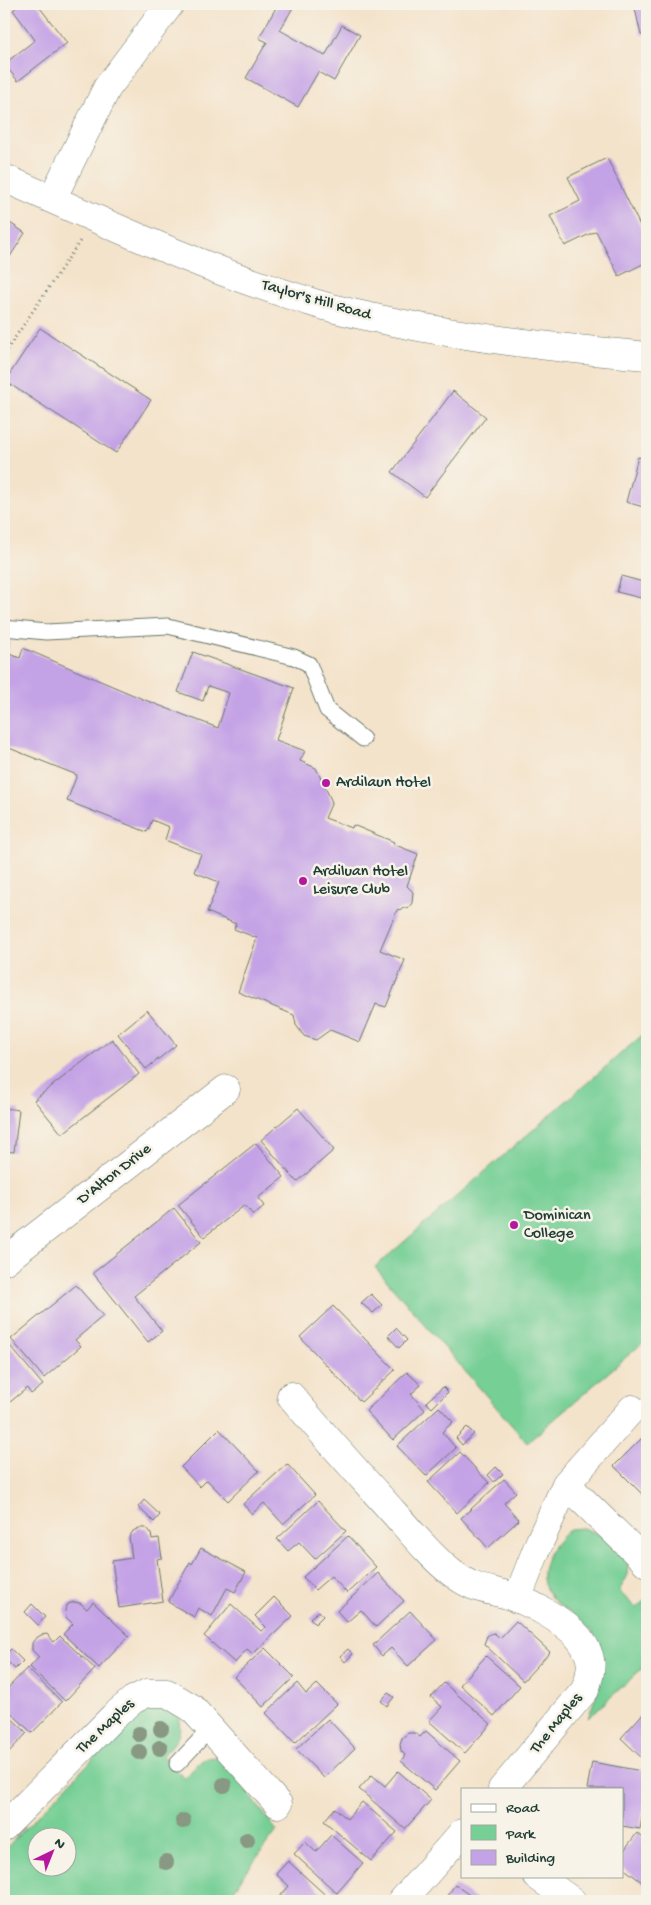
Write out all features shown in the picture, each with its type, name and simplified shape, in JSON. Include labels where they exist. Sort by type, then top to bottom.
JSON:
[{"type":"street","points":[[52,199],[107,88],[170,4]]},
{"type":"street","name":"Taylor's Hill Road","points":[[4,178],[162,248],[236,277],[310,302],[416,327],[478,337],[543,346],[647,356]]},
{"type":"street","name":"D'Alton Drive","points":[[4,1261],[226,1089]]},
{"type":"street","name":"The Maples","points":[[291,1396],[334,1447],[428,1550],[450,1571],[468,1584],[485,1591],[505,1594],[561,1621],[578,1637],[588,1651],[592,1665],[585,1690],[503,1788]]},
{"type":"street","points":[[517,1599],[540,1541],[566,1484],[632,1409]]},
{"type":"street","points":[[566,1484],[647,1562]]},
{"type":"street","name":"The Maples","points":[[4,1827],[114,1717],[133,1700],[147,1693],[167,1693],[192,1708],[278,1804]]},
{"type":"street","points":[[402,1901],[461,1834]]},
{"type":"street","points":[[540,1878],[572,1901]]},
{"type":"lane","points":[[4,628],[46,632],[168,626],[294,657],[309,664],[327,710],[363,739]]},
{"type":"lane","points":[[177,1764],[211,1728]]},
{"type":"path","points":[[4,354],[95,218]]},
{"type":"green space","name":"Dominican College","points":[[647,1031],[647,1339],[527,1443],[375,1267]]},
{"type":"green space","points":[[583,1528],[607,1538],[628,1562],[627,1577],[619,1591],[636,1608],[647,1598],[647,1664],[588,1718],[601,1676],[602,1659],[599,1643],[581,1621],[552,1598],[543,1578],[547,1558],[561,1538],[570,1529]]},
{"type":"green space","points":[[156,1707],[169,1707],[176,1711],[180,1725],[178,1736],[162,1756],[184,1778],[205,1759],[210,1757],[223,1760],[277,1831],[240,1880],[228,1901],[4,1901],[4,1850],[134,1717],[144,1710]]},
{"type":"building","points":[[21,4],[37,4],[67,43],[18,81],[4,64],[35,40],[13,10]]},
{"type":"building","points":[[278,4],[295,4],[280,30],[325,56],[342,25],[360,35],[334,81],[318,72],[298,107],[246,78],[267,42],[259,38]]},
{"type":"building","points":[[634,4],[647,4],[647,34],[641,35]]},
{"type":"building","points":[[607,158],[647,240],[647,262],[619,276],[596,231],[565,246],[550,216],[580,201],[568,177]]},
{"type":"building","points":[[4,219],[25,233],[4,266]]},
{"type":"building","points":[[40,328],[151,400],[116,453],[5,381]]},
{"type":"building","points":[[453,391],[486,417],[425,497],[392,472]]},
{"type":"building","points":[[638,457],[647,459],[647,508],[626,502]]},
{"type":"building","points":[[621,576],[647,583],[645,599],[617,592]]},
{"type":"building","points":[[4,640],[10,640],[7,653],[20,658],[23,648],[145,700],[218,728],[229,693],[208,686],[203,701],[178,692],[193,652],[294,688],[276,740],[305,751],[300,761],[316,768],[332,802],[325,818],[352,828],[353,825],[418,854],[407,886],[413,892],[412,903],[409,907],[397,910],[380,950],[405,960],[386,1007],[376,1004],[360,1042],[330,1030],[316,1040],[304,1036],[296,1025],[294,1015],[238,992],[257,938],[234,929],[236,924],[207,912],[219,882],[194,872],[201,854],[165,840],[169,827],[152,820],[147,832],[67,801],[77,775],[4,746]]},
{"type":"building","points":[[147,1010],[176,1045],[146,1069],[118,1034]]},
{"type":"building","points":[[112,1039],[139,1074],[62,1134],[34,1100]]},
{"type":"building","points":[[4,1108],[19,1110],[14,1152],[4,1151]]},
{"type":"building","points":[[298,1108],[334,1150],[297,1182],[261,1140]]},
{"type":"building","points":[[256,1143],[284,1177],[258,1198],[264,1206],[253,1215],[245,1205],[204,1237],[178,1205]]},
{"type":"building","points":[[174,1208],[201,1242],[134,1296],[162,1331],[148,1342],[93,1273]]},
{"type":"building","points":[[76,1285],[103,1316],[75,1340],[81,1346],[44,1378],[11,1339]]},
{"type":"building","points":[[371,1294],[382,1305],[373,1313],[361,1303]]},
{"type":"building","points":[[333,1306],[395,1370],[361,1402],[300,1337]]},
{"type":"building","points":[[396,1328],[407,1340],[399,1348],[388,1336]]},
{"type":"building","points":[[5,1340],[43,1385],[31,1394],[27,1388],[4,1407],[4,1342]]},
{"type":"building","points":[[407,1372],[421,1385],[411,1394],[425,1410],[393,1440],[366,1411]]},
{"type":"building","points":[[443,1387],[448,1392],[432,1408],[426,1402]]},
{"type":"building","points":[[439,1407],[453,1422],[442,1432],[456,1448],[426,1476],[397,1446]]},
{"type":"building","points":[[467,1427],[474,1434],[462,1445],[456,1438]]},
{"type":"building","points":[[219,1429],[259,1471],[228,1501],[207,1480],[200,1487],[181,1467]]},
{"type":"building","points":[[645,1435],[647,1437],[647,1499],[614,1466]]},
{"type":"building","points":[[460,1452],[489,1483],[457,1513],[428,1482]]},
{"type":"building","points":[[287,1464],[315,1495],[283,1524],[264,1503],[252,1514],[243,1504]]},
{"type":"building","points":[[496,1467],[503,1474],[494,1482],[488,1475]]},
{"type":"building","points":[[504,1479],[516,1492],[504,1503],[519,1520],[488,1548],[461,1518]]},
{"type":"building","points":[[144,1500],[160,1515],[154,1522],[138,1507]]},
{"type":"building","points":[[318,1501],[346,1531],[315,1559],[299,1542],[288,1551],[277,1539]]},
{"type":"building","points":[[139,1528],[146,1528],[151,1534],[152,1539],[159,1538],[162,1558],[157,1559],[163,1601],[119,1608],[112,1561],[132,1558],[129,1537],[133,1531]]},
{"type":"building","points":[[348,1536],[376,1567],[347,1593],[331,1576],[315,1590],[303,1577]]},
{"type":"building","points":[[201,1548],[246,1572],[235,1592],[227,1588],[212,1616],[198,1608],[194,1617],[168,1602],[190,1562],[192,1564]]},
{"type":"building","points":[[378,1573],[404,1601],[376,1627],[361,1610],[347,1622],[337,1611]]},
{"type":"building","points":[[274,1597],[293,1616],[253,1654],[247,1649],[235,1663],[204,1636],[231,1604],[261,1631],[266,1627],[255,1616]]},
{"type":"building","points":[[93,1602],[129,1636],[99,1668],[63,1634],[73,1624],[66,1617],[65,1610],[68,1604],[80,1603],[87,1609]]},
{"type":"building","points":[[32,1604],[45,1617],[38,1625],[25,1612]]},
{"type":"building","points":[[319,1611],[323,1616],[315,1624],[310,1618]]},
{"type":"building","points":[[410,1611],[437,1640],[408,1666],[391,1648],[382,1656],[373,1645]]},
{"type":"building","points":[[516,1621],[550,1652],[523,1681],[484,1644],[487,1636],[494,1633],[500,1638]]},
{"type":"building","points":[[47,1634],[54,1642],[60,1636],[95,1669],[65,1701],[30,1667],[39,1657],[32,1650],[32,1643],[41,1635]]},
{"type":"building","points":[[265,1648],[294,1677],[263,1707],[234,1677]]},
{"type":"building","points":[[11,1649],[23,1661],[15,1669],[4,1658]]},
{"type":"building","points":[[348,1649],[353,1654],[345,1662],[340,1656]]},
{"type":"building","points":[[486,1656],[520,1686],[494,1716],[460,1685]]},
{"type":"building","points":[[27,1668],[62,1702],[32,1733],[4,1706],[4,1692]]},
{"type":"building","points":[[297,1683],[306,1694],[317,1684],[337,1704],[295,1743],[266,1713]]},
{"type":"building","points":[[444,1683],[491,1724],[465,1753],[429,1721],[442,1707],[431,1697]]},
{"type":"building","points":[[388,1693],[394,1697],[387,1706],[381,1701]]},
{"type":"building","points":[[647,1709],[647,1763],[621,1738]]},
{"type":"building","points":[[4,1711],[27,1733],[4,1757]]},
{"type":"building","points":[[328,1719],[355,1748],[324,1778],[296,1749]]},
{"type":"building","points":[[426,1731],[460,1761],[435,1790],[401,1761],[405,1755],[401,1751],[400,1744],[402,1738],[408,1733],[415,1733],[420,1737]]},
{"type":"building","points":[[592,1762],[647,1772],[647,1790],[640,1829],[624,1826],[624,1788],[587,1788]]},
{"type":"building","points":[[398,1771],[431,1800],[405,1829],[359,1789],[372,1775],[385,1786]]},
{"type":"building","points":[[362,1802],[397,1832],[371,1861],[324,1821],[335,1808],[347,1819]]},
{"type":"building","points":[[637,1833],[647,1841],[647,1886],[624,1869],[624,1850]]},
{"type":"building","points":[[331,1835],[363,1863],[337,1893],[294,1854],[305,1842],[316,1852]]},
{"type":"building","points":[[288,1861],[332,1901],[275,1901],[289,1886],[276,1874]]},
{"type":"building","points":[[455,1885],[478,1901],[443,1901]]},
{"type":"place","name":"Ardilaun Hotel","points":[[326,783]]},
{"type":"place","name":"Ardiluan Hotel Leisure Club","points":[[303,881]]},
{"type":"place","name":"Dominican College","points":[[514,1225]]}]
